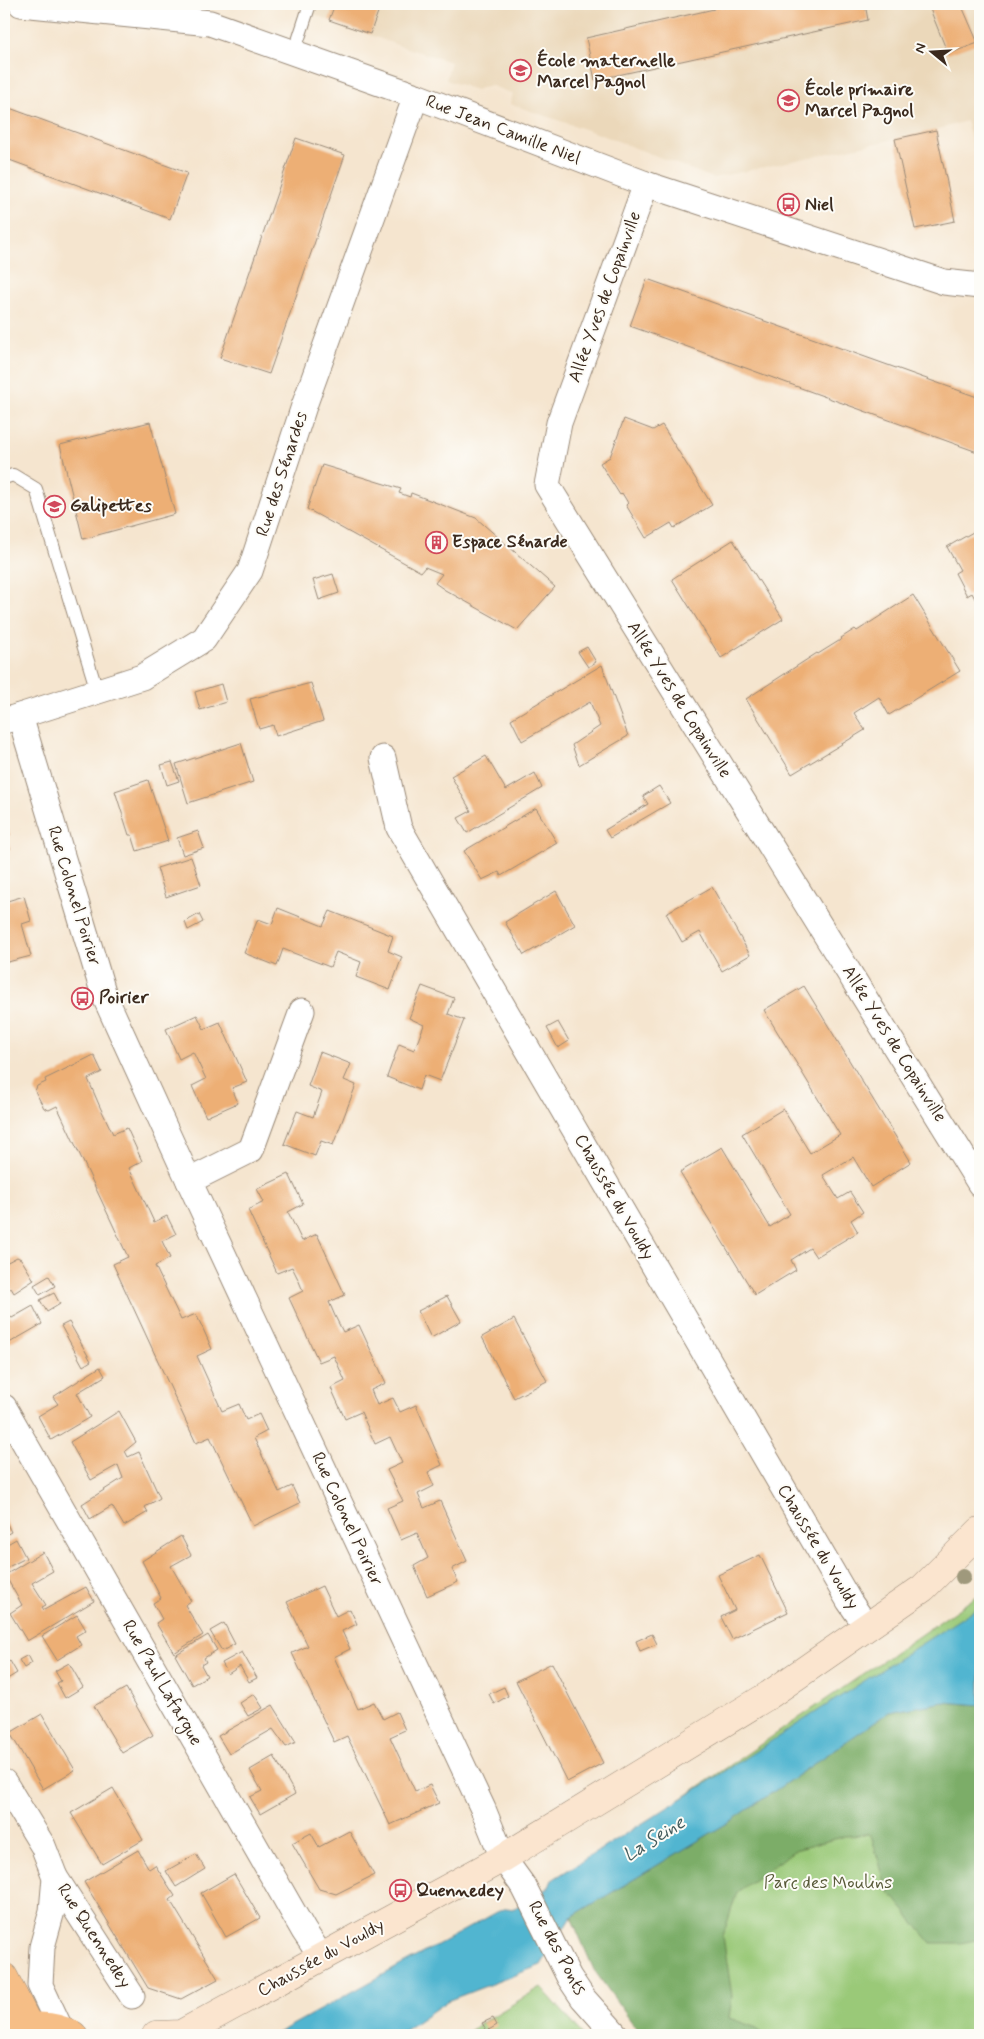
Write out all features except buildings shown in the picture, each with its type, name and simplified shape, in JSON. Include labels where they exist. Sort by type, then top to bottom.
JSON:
[{"type":"main road","points":[[4,1977],[17,2028],[67,2033]]},
{"type":"street","name":"Rue Jean Camille Niel","points":[[21,4],[210,23],[416,96],[646,184],[944,282],[980,286]]},
{"type":"street","name":"Rue des Sénardes","points":[[12,719],[142,677],[204,639],[250,570],[304,406],[416,96]]},
{"type":"street","name":"Allée Yves de Copainville","points":[[646,184],[559,423],[547,485],[980,1184]]},
{"type":"street","name":"Rue Colonel Poirier","points":[[12,719],[104,995],[189,1182],[483,1808],[503,1858]]},
{"type":"street","name":"Chaussée du Vouldy","points":[[383,758],[400,828],[839,1584],[867,1627]]},
{"type":"street","points":[[189,1182],[250,1150],[302,1011]]},
{"type":"street","name":"Rue Paul Lafargue","points":[[4,1407],[299,1923],[322,1958]]},
{"type":"street","name":"Chaussée du Vouldy","points":[[172,2035],[322,1958],[503,1858],[769,1695],[923,1588],[980,1531]]},
{"type":"street","name":"Rue Quennedey","points":[[4,1782],[43,1846],[55,1877],[132,1996]]},
{"type":"street","name":"Rue des Ponts","points":[[503,1858],[529,1897],[569,1977],[583,1998],[616,2035]]},
{"type":"street","name":"Rue Quennedey","points":[[55,1877],[52,1911],[42,1947],[40,1985],[67,2033]]},
{"type":"lane","points":[[294,53],[310,4]]},
{"type":"lane","points":[[4,478],[13,475],[36,489],[97,692]]},
{"type":"shaded area","name":"École primaire Marcel Pagnol","points":[[295,4],[980,4],[980,167],[966,121],[936,130],[713,178],[602,135],[510,104],[513,94],[490,85],[476,90],[446,80],[451,62],[400,46],[294,7]]},
{"type":"green space","name":"Parc des Moulins","points":[[980,1594],[980,2035],[663,2035],[557,1884]]},
{"type":"green space","points":[[944,1702],[980,1705],[980,1939],[962,1943],[931,1943],[887,1889],[871,1835],[845,1836],[795,1850],[737,1892],[723,1936],[732,1996],[729,2018],[757,2028],[763,2035],[641,2035],[594,1970],[571,1917],[731,1821],[889,1712]]},
{"type":"green space","points":[[541,1987],[583,2035],[462,2035]]},
{"type":"water","name":"La Seine","points":[[980,1606],[980,1705],[944,1702],[889,1712],[731,1821],[571,1917],[541,1965],[447,2001],[398,2035],[274,2035],[497,1912],[507,1908],[513,1909],[549,1887],[552,1880],[705,1784]]},
{"type":"place","name":"École maternelle Marcel Pagnol","points":[[521,71]]},
{"type":"place","name":"École primaire Marcel Pagnol","points":[[789,100]]},
{"type":"place","name":"Niel","points":[[789,205]]},
{"type":"place","name":"Galipettes","points":[[54,506]]},
{"type":"place","name":"Espace Sénarde","points":[[436,542]]},
{"type":"place","name":"Poirier","points":[[83,998]]},
{"type":"place","name":"Quennedey","points":[[400,1891]]}]
